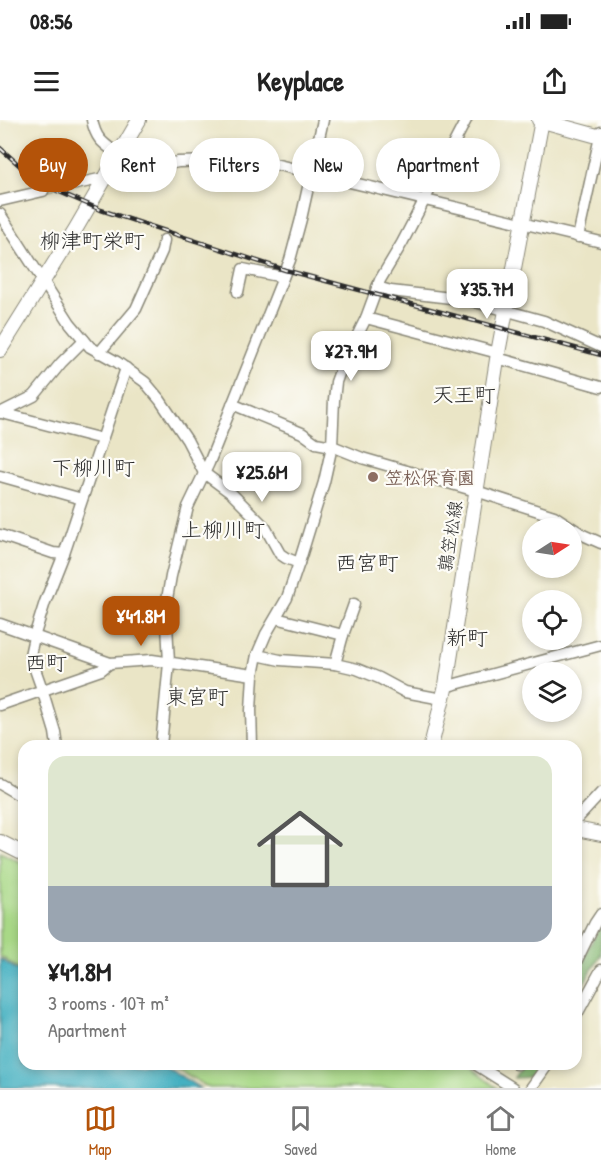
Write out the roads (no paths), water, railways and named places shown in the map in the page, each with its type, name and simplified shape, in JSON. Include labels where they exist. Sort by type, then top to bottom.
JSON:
[{"type":"main road","points":[[128,138],[139,120]]},
{"type":"main road","points":[[541,120],[601,136]]},
{"type":"main road","name":"鶉笠松線","points":[[432,740],[444,692],[497,356],[541,120]]},
{"type":"main road","points":[[0,350],[100,187]]},
{"type":"main road","points":[[582,830],[601,834]]},
{"type":"main road","points":[[0,842],[18,851]]},
{"type":"street","points":[[92,120],[100,142]]},
{"type":"street","points":[[319,138],[323,120]]},
{"type":"street","points":[[252,740],[253,675],[257,655],[286,598],[324,482],[332,446],[336,382],[366,318],[377,287],[466,120]]},
{"type":"street","points":[[578,237],[601,136]]},
{"type":"street","points":[[177,162],[247,160],[292,168]]},
{"type":"street","points":[[364,186],[601,242]]},
{"type":"street","points":[[0,201],[39,192]]},
{"type":"street","points":[[162,740],[170,663],[166,605],[188,507],[204,473],[290,260],[307,192]]},
{"type":"street","points":[[0,214],[70,323],[84,340],[90,347],[117,362],[145,382],[187,440],[204,473],[231,493],[266,527],[280,554],[299,563]]},
{"type":"street","points":[[99,352],[136,309],[162,251],[164,240]]},
{"type":"street","points":[[238,292],[243,268],[283,277]]},
{"type":"street","points":[[377,287],[391,291],[468,300],[544,321],[601,347]]},
{"type":"street","points":[[366,318],[601,387]]},
{"type":"street","points":[[1,413],[34,396],[61,363],[84,340]]},
{"type":"street","points":[[56,740],[30,656],[45,602],[64,554],[126,369]]},
{"type":"street","points":[[232,404],[302,433],[316,443],[332,446],[362,458],[554,516],[583,535],[601,543]]},
{"type":"street","points":[[1,413],[102,439]]},
{"type":"street","points":[[0,476],[82,499]]},
{"type":"street","points":[[0,535],[53,553],[64,554]]},
{"type":"street","points":[[335,664],[354,604]]},
{"type":"street","points":[[276,618],[343,635]]},
{"type":"street","points":[[0,624],[110,663],[152,660],[253,675]]},
{"type":"street","points":[[257,655],[280,660],[335,664],[357,669],[405,692],[444,692],[453,685],[601,645]]},
{"type":"street","points":[[0,705],[101,670],[110,663]]},
{"type":"street","points":[[0,784],[18,794]]},
{"type":"street","points":[[582,814],[601,793]]},
{"type":"street","points":[[582,950],[601,914]]},
{"type":"street","points":[[582,1005],[601,970]]},
{"type":"street","points":[[484,1070],[513,1088]]},
{"type":"street","points":[[531,1088],[544,1070]]},
{"type":"water","points":[[0,959],[18,970],[18,1070],[172,1070],[200,1088],[0,1088]]},
{"type":"railway","points":[[0,148],[28,173],[55,190],[101,210],[285,270],[601,355]]},
{"type":"place","name":"笠松保育園","points":[[373,477]]},
{"type":"district","name":"柳津町栄町","points":[[92,240]]},
{"type":"district","name":"天王町","points":[[464,394]]},
{"type":"district","name":"下柳川町","points":[[93,467]]},
{"type":"district","name":"上柳川町","points":[[223,529]]},
{"type":"district","name":"西宮町","points":[[367,562]]},
{"type":"district","name":"新町","points":[[467,637]]},
{"type":"district","name":"西町","points":[[46,662]]},
{"type":"district","name":"東宮町","points":[[197,696]]}]
